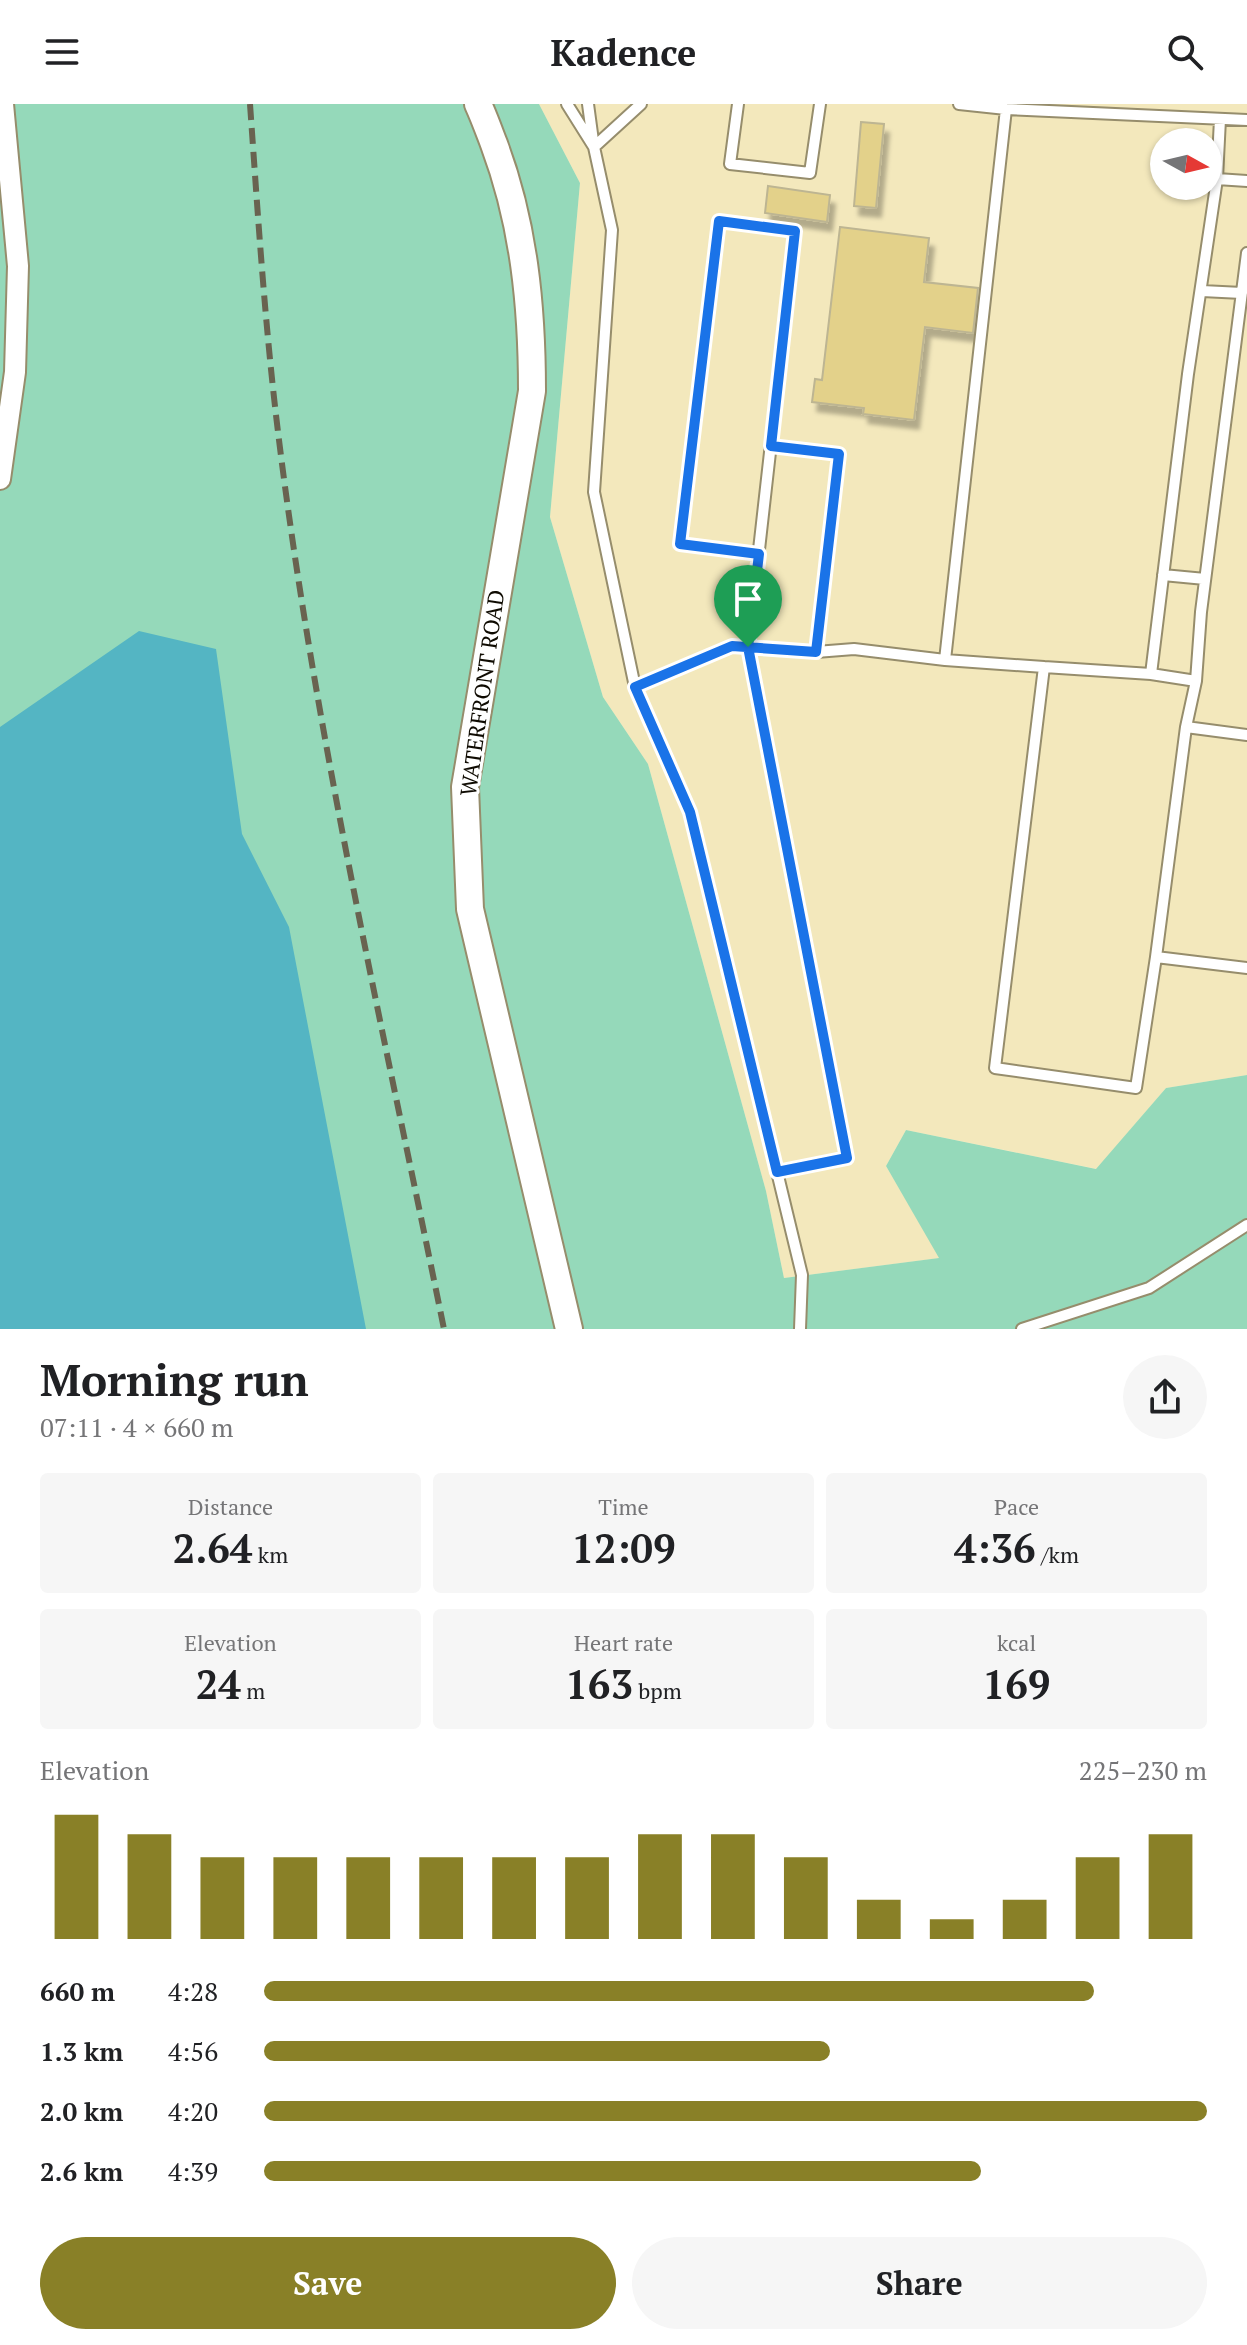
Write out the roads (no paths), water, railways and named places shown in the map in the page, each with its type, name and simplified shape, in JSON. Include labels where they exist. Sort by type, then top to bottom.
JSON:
[{"type":"street","points":[[0,479],[15,372],[18,266],[3,104]]},
{"type":"street","name":"WATERFRONT ROAD","points":[[478,104],[500,160],[516,215],[532,329],[532,391],[465,787],[470,909],[569,1329]]},
{"type":"lane","points":[[567,104],[594,147]]},
{"type":"lane","points":[[588,104],[612,230],[594,492],[635,687],[690,812],[802,1275],[800,1329]]},
{"type":"lane","points":[[594,147],[641,104]]},
{"type":"lane","points":[[738,104],[730,164],[810,173],[820,104]]},
{"type":"lane","points":[[959,104],[1247,120]]},
{"type":"lane","points":[[945,660],[1006,109]]},
{"type":"lane","points":[[1220,119],[1220,128]]},
{"type":"lane","points":[[1222,179],[1247,181]]},
{"type":"lane","points":[[1151,674],[1188,374],[1214,200]]},
{"type":"lane","points":[[759,554],[680,544],[719,221],[795,231],[759,554],[748,647],[847,1158],[777,1172]]},
{"type":"lane","points":[[1044,667],[995,1068],[1136,1088],[1186,727],[1196,681],[1205,579],[1247,253]]},
{"type":"lane","points":[[1202,291],[1242,293]]},
{"type":"lane","points":[[771,446],[839,454],[816,652]]},
{"type":"lane","points":[[1163,575],[1205,579]]},
{"type":"lane","points":[[635,687],[732,646],[816,652],[854,649],[945,660],[1151,674],[1196,681]]},
{"type":"lane","points":[[1186,727],[1247,735]]},
{"type":"lane","points":[[1156,957],[1247,968]]},
{"type":"lane","points":[[1022,1329],[1149,1288],[1247,1225]]},
{"type":"water","points":[[139,631],[216,649],[242,834],[289,927],[366,1329],[0,1329],[0,727]]},
{"type":"railway","points":[[250,104],[270,356],[294,552],[353,886],[444,1329]]}]
